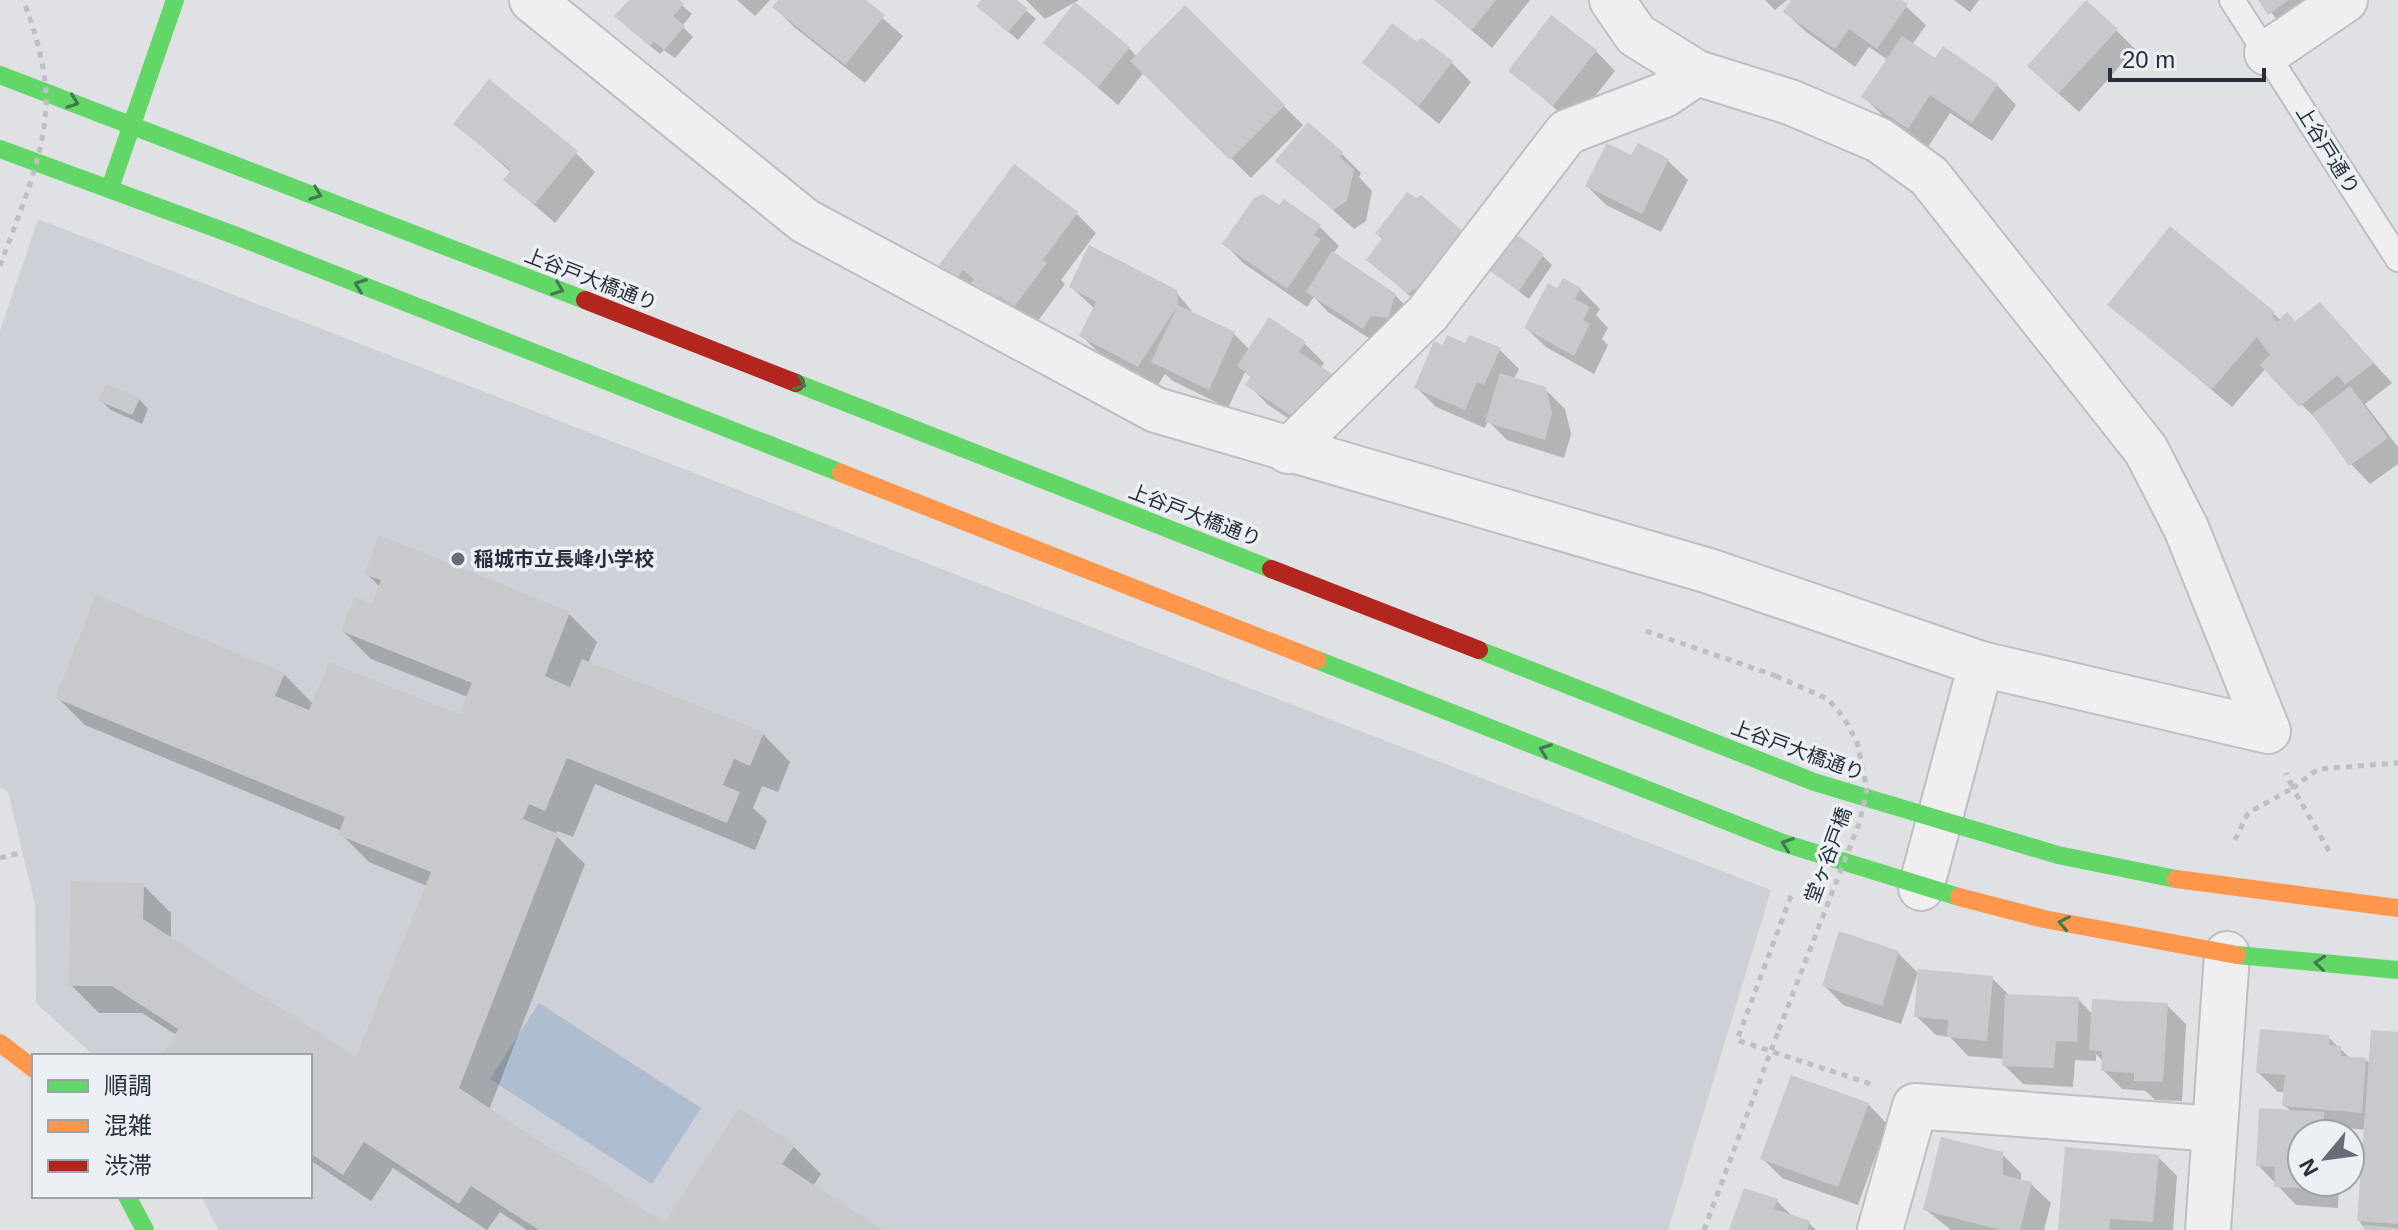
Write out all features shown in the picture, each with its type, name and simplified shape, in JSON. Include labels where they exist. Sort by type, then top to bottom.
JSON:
[{"type":"street","points":[[110,188],[175,0]]},
{"type":"street","points":[[532,0],[805,221],[1156,410],[1288,451],[1709,571],[1981,664],[2268,731]]},
{"type":"street","points":[[1612,0],[1636,35],[1697,73],[1790,102],[1879,140],[1929,176],[2146,450],[2186,528],[2268,731]]},
{"type":"street","points":[[2267,53],[2345,0]]},
{"type":"street","points":[[1288,451],[1428,313],[1567,132],[1664,95],[1697,73]]},
{"type":"street","name":"上谷戸大橋通り","points":[[0,75],[1814,782],[1939,822],[2058,855],[2197,883],[2398,908]]},
{"type":"street","points":[[0,149],[110,188],[1780,842],[1921,888],[2044,919],[2227,954],[2398,970]]},
{"type":"street","points":[[1921,888],[1981,664]]},
{"type":"street","points":[[2208,1230],[2227,954]]},
{"type":"street","points":[[0,1043],[32,1067]]},
{"type":"street","points":[[1880,1230],[1915,1106],[2215,1129]]},
{"type":"street","points":[[128,1198],[145,1230]]},
{"type":"lane","name":"上谷戸通り","points":[[2232,0],[2398,259]]},
{"type":"path","points":[[0,266],[30,181],[46,106],[35,28],[23,0]]},
{"type":"path","name":"堂ヶ谷戸橋","points":[[1646,631],[1776,676],[1828,699],[1844,718],[1857,742],[1867,789],[1860,821],[1704,1230]]},
{"type":"path","points":[[2268,731],[2293,788],[2333,859]]},
{"type":"path","points":[[2233,845],[2248,813],[2293,788],[2318,769],[2398,763]]},
{"type":"path","points":[[0,858],[23,852]]},
{"type":"path","points":[[1796,883],[1737,1040],[1875,1085]]},
{"type":"shaded area","name":"稲城市立長峰小学校","points":[[38,219],[1771,890],[1668,1230],[219,1230],[202,1198],[312,1198],[312,1054],[92,1054],[36,1003],[35,904],[8,792],[0,787],[0,331]]},
{"type":"water","points":[[539,1003],[701,1108],[652,1184],[490,1079]]},
{"type":"building","points":[[629,0],[679,0],[684,4],[673,16],[685,26],[664,50],[654,42],[650,46],[614,16]]},
{"type":"building","points":[[778,0],[866,0],[885,15],[845,65],[772,7]]},
{"type":"building","points":[[981,0],[1017,0],[1028,9],[1008,32],[976,6]]},
{"type":"building","points":[[1434,0],[1496,0],[1472,30]]},
{"type":"building","points":[[1791,0],[1902,0],[1908,4],[1877,49],[1849,29],[1835,49],[1783,12]]},
{"type":"building","points":[[2086,0],[2118,29],[2058,94],[2027,66]]},
{"type":"building","points":[[2258,0],[2289,0],[2268,15]]},
{"type":"building","points":[[1075,2],[1130,47],[1098,87],[1043,43]]},
{"type":"building","points":[[1185,5],[1285,105],[1230,160],[1130,61]]},
{"type":"building","points":[[1551,15],[1597,50],[1553,106],[1508,71]]},
{"type":"building","points":[[1392,23],[1416,41],[1422,38],[1453,61],[1419,106],[1362,63]]},
{"type":"building","points":[[1902,36],[1935,58],[1943,46],[1998,84],[1972,123],[1930,95],[1908,129],[1861,97]]},
{"type":"building","points":[[489,79],[578,151],[534,205],[503,180],[511,170],[453,124]]},
{"type":"building","points":[[1308,122],[1343,152],[1340,157],[1354,170],[1347,201],[1333,210],[1275,161]]},
{"type":"building","points":[[1607,143],[1631,155],[1638,143],[1669,159],[1642,214],[1585,186]]},
{"type":"building","points":[[1014,164],[1078,212],[1043,260],[1047,263],[1014,307],[999,296],[994,303],[969,284],[974,279],[963,270],[957,278],[939,265]]},
{"type":"building","points":[[1407,192],[1416,198],[1421,195],[1466,234],[1428,279],[1408,294],[1366,260],[1383,237],[1375,234]]},
{"type":"building","points":[[1263,194],[1279,205],[1284,199],[1321,225],[1314,235],[1321,239],[1287,289],[1222,244],[1254,198]]},
{"type":"building","points":[[2170,226],[2275,312],[2272,315],[2277,322],[2287,312],[2295,321],[2320,302],[2374,363],[2345,385],[2338,375],[2299,407],[2260,365],[2270,355],[2257,337],[2212,389],[2107,305]]},
{"type":"building","points":[[1510,230],[1544,254],[1519,291],[1484,267]]},
{"type":"building","points":[[1089,245],[1177,290],[1178,305],[1138,367],[1079,336],[1096,302],[1069,287]]},
{"type":"building","points":[[1332,251],[1396,294],[1388,318],[1371,316],[1363,329],[1306,292]]},
{"type":"building","points":[[1563,278],[1581,288],[1575,299],[1590,307],[1583,320],[1590,324],[1574,356],[1524,328],[1548,283],[1557,288]]},
{"type":"building","points":[[1178,305],[1235,332],[1209,390],[1151,362]]},
{"type":"building","points":[[1269,317],[1306,342],[1299,352],[1332,374],[1301,422],[1245,385],[1251,376],[1237,366]]},
{"type":"building","points":[[1447,335],[1465,343],[1469,335],[1501,348],[1484,385],[1477,382],[1465,410],[1414,388],[1434,341],[1443,345]]},
{"type":"building","points":[[1500,373],[1546,387],[1552,413],[1545,440],[1485,422]]},
{"type":"building","points":[[106,384],[140,398],[132,415],[99,401]]},
{"type":"building","points":[[2350,386],[2388,438],[2349,466],[2312,414]]},
{"type":"building","points":[[379,535],[570,612],[545,676],[570,687],[582,659],[764,732],[750,766],[734,759],[723,785],[740,792],[727,823],[567,758],[545,811],[529,804],[523,819],[558,834],[459,1088],[664,1223],[739,1108],[795,1145],[782,1164],[883,1230],[539,1230],[471,1186],[459,1204],[364,1142],[343,1175],[312,1154],[312,1054],[164,1054],[178,1029],[112,986],[69,986],[71,881],[144,883],[143,919],[356,1057],[431,872],[338,835],[345,817],[55,698],[96,595],[285,673],[275,696],[309,710],[329,662],[459,714],[472,683],[341,631],[355,596],[372,604],[381,580],[364,574]]},
{"type":"building","points":[[1839,931],[1899,951],[1882,1006],[1822,986]]},
{"type":"building","points":[[1918,969],[1993,976],[1987,1041],[1947,1037],[1948,1020],[1914,1017]]},
{"type":"building","points":[[2005,994],[2079,997],[2077,1042],[2056,1041],[2054,1068],[2002,1066]]},
{"type":"building","points":[[2092,999],[2168,1003],[2163,1082],[2134,1081],[2134,1073],[2101,1071],[2102,1051],[2089,1050]]},
{"type":"building","points":[[2260,1029],[2329,1035],[2329,1045],[2341,1046],[2341,1056],[2366,1058],[2362,1113],[2282,1106],[2285,1075],[2256,1073]]},
{"type":"building","points":[[2371,1030],[2398,1032],[2398,1224],[2357,1221],[2359,1198],[2366,1198],[2365,1118]]},
{"type":"building","points":[[1791,1075],[1869,1103],[1838,1187],[1760,1159]]},
{"type":"building","points":[[2259,1108],[2324,1112],[2324,1118],[2286,1118],[2286,1188],[2274,1187],[2275,1167],[2256,1166]]},
{"type":"building","points":[[1941,1137],[2003,1152],[2003,1175],[2032,1182],[2020,1230],[2001,1230],[1923,1210]]},
{"type":"building","points":[[2065,1147],[2159,1155],[2153,1222],[2110,1219],[2109,1230],[2058,1230]]},
{"type":"building","points":[[1744,1188],[1778,1199],[1774,1209],[1810,1221],[1807,1230],[1729,1230]]},
{"type":"building","points":[[2364,1225],[2397,1228],[2397,1230],[2364,1230]]},
{"type":"traffic: fast","points":[[110,188],[175,0]]},
{"type":"traffic: fast","points":[[0,75],[585,300]]},
{"type":"traffic: fast","points":[[0,149],[234,235],[841,473]]},
{"type":"traffic: fast","points":[[796,383],[1271,569]]},
{"type":"traffic: fast","points":[[1479,650],[1814,782],[2058,855],[2176,879]]},
{"type":"traffic: fast","points":[[1317,660],[1780,842],[1959,897]]},
{"type":"traffic: fast","points":[[2237,955],[2398,970]]},
{"type":"traffic: fast","points":[[128,1198],[145,1230]]},
{"type":"traffic: slow","points":[[841,473],[1317,660]]},
{"type":"traffic: slow","points":[[2176,879],[2398,908]]},
{"type":"traffic: slow","points":[[1959,897],[2044,919],[2237,955]]},
{"type":"traffic: slow","points":[[0,1043],[32,1067]]},
{"type":"traffic: jam","points":[[585,300],[796,383]]},
{"type":"traffic: jam","points":[[1271,569],[1479,650]]},
{"type":"place","name":"稲城市立長峰小学校","points":[[458,559]]}]
